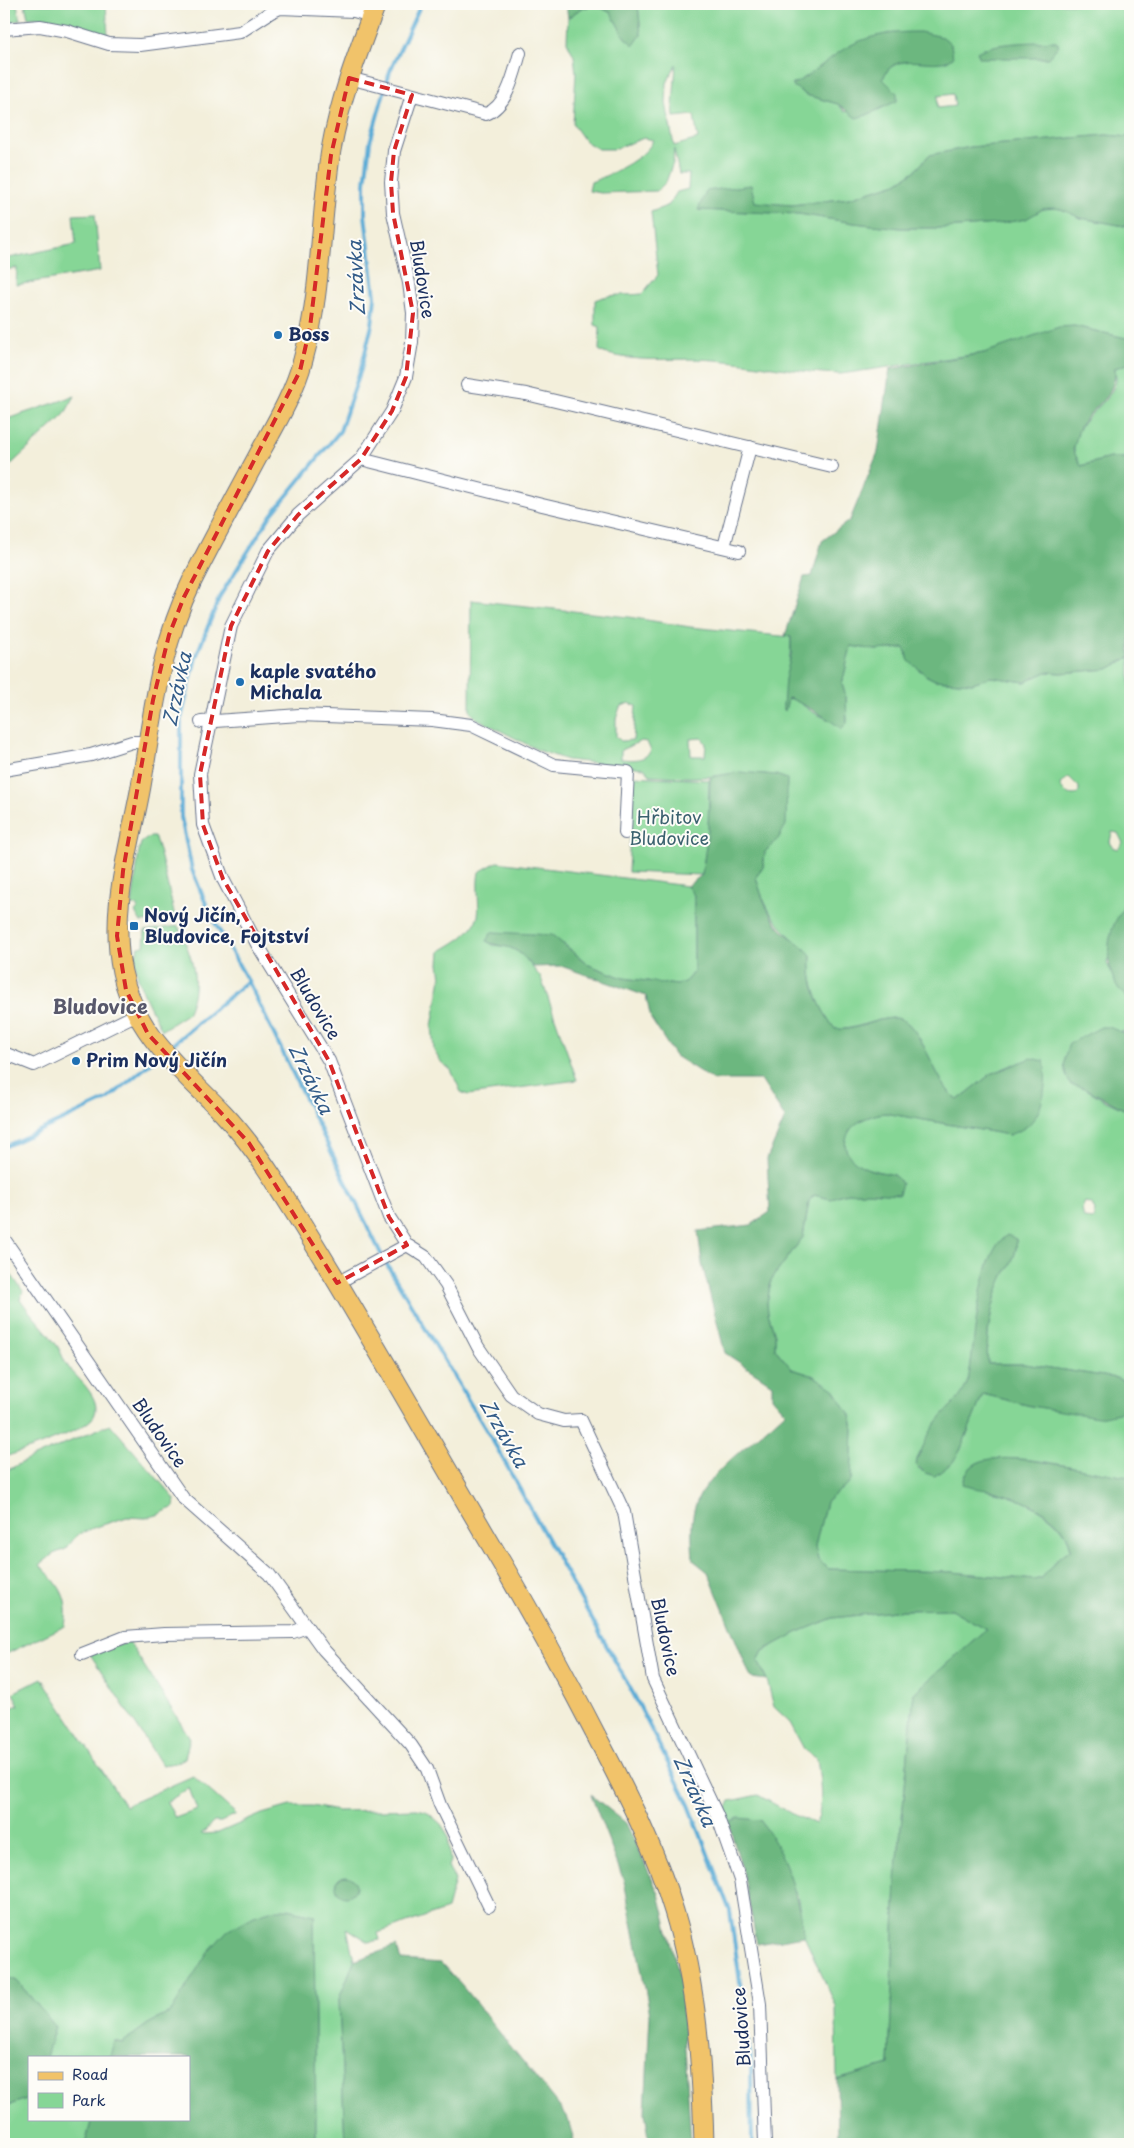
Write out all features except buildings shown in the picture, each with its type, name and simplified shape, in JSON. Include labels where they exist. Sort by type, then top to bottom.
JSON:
[{"type":"main road","points":[[373,10],[349,78],[331,154],[312,312],[302,364],[280,416],[211,543],[175,618],[157,680],[118,908],[117,936],[122,970],[126,990],[137,1014],[163,1054],[223,1113],[249,1143],[337,1282],[528,1608],[622,1785],[661,1874],[675,1914],[690,1982],[700,2064],[704,2144]]},
{"type":"street","points":[[4,29],[40,26],[67,31],[109,44],[133,45],[235,34],[249,28],[270,12],[280,8],[373,10]]},
{"type":"street","points":[[349,78],[482,114],[489,113],[498,106],[510,85],[520,53]]},
{"type":"street","name":"Bludovice","points":[[406,94],[394,150],[391,182],[393,212],[409,283],[412,313],[412,342],[406,377],[392,411],[361,459],[298,515],[268,551],[231,626],[206,722],[200,774],[203,825],[223,879],[258,944],[329,1061],[389,1217],[403,1248],[426,1257],[446,1285],[478,1347],[511,1394],[538,1414],[564,1421],[581,1420],[624,1512],[653,1679],[717,1815],[740,1880],[760,2004],[765,2144]]},
{"type":"street","points":[[467,386],[526,394],[832,467]]},
{"type":"street","points":[[724,547],[750,448]]},
{"type":"street","points":[[361,459],[542,505],[739,551]]},
{"type":"street","points":[[206,722],[299,714],[432,720],[471,726],[554,765],[628,772],[625,833]]},
{"type":"street","points":[[4,770],[91,755],[132,742],[147,742]]},
{"type":"street","points":[[4,1053],[34,1066],[137,1014]]},
{"type":"street","name":"Bludovice","points":[[4,1239],[183,1498],[269,1574],[323,1649],[410,1745],[427,1769],[440,1806],[489,1906]]},
{"type":"street","points":[[337,1282],[403,1248]]},
{"type":"street","points":[[82,1654],[125,1638],[164,1634],[293,1632],[307,1627]]},
{"type":"highlighted area","points":[[349,78],[412,95],[394,151],[391,182],[393,213],[413,313],[406,377],[392,411],[361,459],[298,515],[268,551],[231,626],[200,774],[203,825],[223,879],[329,1061],[389,1217],[407,1245],[337,1283],[249,1143],[148,1034],[126,990],[117,936],[123,871],[153,700],[169,635],[184,597],[300,371],[310,327],[331,155]]},
{"type":"green space","points":[[4,4],[17,4],[20,20],[4,23]]},
{"type":"green space","points":[[25,4],[106,4],[108,36],[48,18],[28,18]]},
{"type":"green space","points":[[566,4],[638,4],[641,35],[634,45],[625,38],[611,13],[596,5],[580,9],[568,18]]},
{"type":"green space","points":[[638,4],[1130,4],[1130,137],[1106,135],[971,147],[929,155],[916,170],[897,183],[849,198],[792,205],[755,203],[699,210],[799,214],[901,228],[945,228],[998,224],[1025,219],[1043,209],[1054,208],[1081,218],[1130,227],[1130,339],[1074,326],[984,353],[841,374],[715,360],[632,358],[604,353],[599,350],[600,327],[595,325],[595,300],[612,296],[642,294],[658,275],[651,212],[669,205],[677,192],[688,189],[689,174],[679,174],[674,149],[673,163],[666,182],[657,191],[601,193],[589,191],[591,182],[635,159],[649,147],[653,140],[644,138],[614,149],[598,149],[585,141],[573,124],[576,73],[574,56],[567,42],[568,18],[580,9],[596,5],[611,13],[625,38],[641,35]],"holes":[[[890,33],[927,62],[907,61],[890,68],[883,79],[897,93],[845,112],[838,104],[806,95],[792,85],[808,77],[850,46]],[[1056,41],[1047,58],[1016,57],[983,48]],[[676,64],[674,117],[694,115],[698,139],[674,146],[666,103],[667,83]],[[953,94],[955,106],[937,108],[938,96]]]},
{"type":"green space","points":[[920,32],[943,37],[951,44],[953,58],[943,62],[908,61],[893,65],[883,79],[897,93],[897,101],[867,115],[856,118],[838,104],[806,95],[792,85],[808,76],[843,49],[859,41],[884,34]]},
{"type":"green space","points":[[1056,41],[1059,45],[1048,58],[980,58],[977,52],[985,48],[1004,44]]},
{"type":"green space","points":[[1106,135],[1130,137],[1130,227],[1081,218],[1054,208],[1043,209],[1026,219],[998,224],[945,228],[901,228],[799,214],[698,210],[706,191],[751,185],[755,202],[792,205],[849,198],[897,183],[916,170],[929,155],[971,147]]},
{"type":"green space","points":[[95,214],[100,271],[16,285],[17,268],[4,270],[4,259],[76,244],[73,215]]},
{"type":"green space","points":[[1074,326],[1130,339],[1130,363],[1115,368],[1115,378],[1108,394],[1080,427],[1073,450],[1081,466],[1110,458],[1130,458],[1130,657],[1108,669],[1061,673],[1046,672],[1025,682],[991,677],[972,683],[935,680],[927,676],[909,661],[904,648],[876,650],[851,646],[842,684],[846,697],[847,723],[841,729],[816,712],[788,698],[785,711],[783,707],[785,679],[791,655],[791,637],[785,636],[804,577],[812,576],[822,541],[850,520],[878,452],[890,369],[984,353],[1059,327]]},
{"type":"green space","points":[[1130,363],[1130,458],[1110,458],[1080,466],[1074,452],[1075,440],[1080,429],[1112,390],[1116,380],[1115,368]]},
{"type":"green space","points":[[75,396],[64,415],[4,471],[4,420]]},
{"type":"green space","points":[[471,600],[628,617],[690,627],[791,637],[783,707],[785,710],[788,698],[792,699],[832,721],[841,729],[847,722],[846,697],[842,684],[851,646],[876,650],[905,648],[918,669],[927,676],[935,680],[972,683],[991,677],[1025,682],[1046,672],[1061,673],[1108,669],[1130,657],[1130,904],[1124,906],[1107,963],[1115,980],[1130,1000],[1130,1036],[1122,1031],[1080,1085],[1106,1101],[1130,1112],[1130,1384],[1116,1378],[1024,1364],[988,1364],[987,1343],[994,1300],[1016,1251],[1016,1239],[989,1263],[982,1289],[969,1377],[964,1393],[953,1407],[918,1469],[934,1476],[960,1451],[983,1394],[1031,1406],[1118,1413],[1130,1403],[1130,1477],[1034,1460],[996,1459],[975,1464],[964,1477],[984,1489],[1007,1495],[1039,1509],[1063,1530],[1071,1549],[1058,1558],[1042,1578],[1034,1580],[952,1572],[829,1569],[818,1560],[815,1546],[826,1502],[851,1481],[853,1427],[850,1415],[814,1376],[792,1369],[775,1349],[775,1335],[767,1303],[771,1280],[803,1237],[809,1201],[814,1195],[830,1199],[854,1192],[879,1193],[894,1175],[867,1168],[849,1158],[845,1150],[845,1141],[847,1133],[853,1126],[866,1118],[885,1113],[1009,1135],[1014,1064],[991,1074],[958,1100],[942,1081],[913,1029],[904,1021],[895,1018],[850,1028],[835,1029],[819,1003],[813,985],[811,955],[783,929],[770,913],[756,877],[763,867],[765,852],[778,839],[786,779],[756,773],[698,777],[650,775],[644,768],[567,760],[538,750],[476,718],[470,711]],"holes":[[[629,703],[636,706],[633,740],[621,741],[616,736],[616,719],[620,707]],[[702,738],[706,744],[705,756],[691,756],[690,739]],[[641,741],[647,742],[651,751],[645,757],[634,760],[621,759],[621,750]],[[1069,777],[1079,787],[1079,792],[1074,795],[1067,793],[1063,791],[1060,784]],[[1112,832],[1118,833],[1123,843],[1118,849],[1113,847],[1110,842]],[[1085,1202],[1092,1204],[1095,1211],[1093,1219],[1084,1218],[1081,1211]]]},
{"type":"green space","points":[[739,772],[776,775],[787,779],[786,825],[778,839],[765,852],[763,867],[756,877],[765,903],[775,922],[811,955],[813,985],[819,1003],[835,1029],[850,1029],[880,1020],[895,1018],[904,1021],[913,1029],[942,1081],[958,1100],[991,1074],[1031,1058],[1044,1061],[1045,1084],[1040,1109],[1030,1124],[1022,1130],[1009,1135],[885,1113],[860,1121],[855,1125],[849,1132],[846,1140],[847,1152],[862,1166],[896,1177],[902,1184],[899,1194],[855,1192],[846,1193],[831,1199],[814,1195],[809,1201],[803,1237],[771,1280],[767,1303],[775,1335],[775,1349],[792,1369],[814,1376],[834,1389],[850,1415],[853,1428],[851,1481],[826,1502],[815,1546],[818,1560],[829,1569],[952,1572],[1034,1580],[1042,1578],[1058,1558],[1071,1549],[1061,1527],[1052,1518],[1030,1504],[1005,1494],[966,1486],[963,1484],[969,1469],[977,1463],[990,1459],[1008,1458],[1052,1463],[1130,1477],[1130,2144],[838,2144],[837,2080],[889,2065],[896,1880],[914,1693],[986,1629],[951,1609],[903,1610],[833,1618],[796,1633],[763,1651],[758,1661],[767,1680],[751,1678],[708,1572],[693,1560],[693,1513],[698,1499],[714,1476],[785,1412],[772,1397],[772,1384],[725,1353],[702,1264],[698,1231],[751,1225],[770,1212],[767,1159],[785,1118],[761,1080],[713,1080],[675,1056],[651,1019],[646,996],[561,966],[533,967],[515,950],[486,941],[492,932],[552,935],[589,965],[623,978],[677,985],[686,981],[694,971],[694,895],[687,886],[702,875],[708,832],[710,777]]},
{"type":"green space","name":"Hřbitov Bludovice","points":[[633,776],[709,780],[708,832],[702,875],[628,872]]},
{"type":"green space","points":[[149,837],[154,837],[156,842],[176,920],[141,922],[135,912],[138,906],[132,905],[141,843]]},
{"type":"green space","points":[[497,862],[687,886],[694,895],[694,971],[686,981],[677,985],[623,978],[589,965],[564,944],[492,932],[487,941],[493,945],[509,947],[522,954],[541,978],[577,1080],[468,1095],[461,1092],[451,1070],[441,1062],[434,1051],[432,1026],[441,978],[440,951],[462,937],[476,922],[478,916],[479,872]]},
{"type":"green space","points":[[1130,904],[1130,1000],[1117,986],[1113,977],[1110,967],[1109,947],[1114,924],[1124,906]]},
{"type":"green space","points":[[178,926],[191,959],[194,991],[187,1014],[162,1030],[142,989],[136,966],[136,956],[139,947],[144,946],[145,931]]},
{"type":"green space","points":[[1101,1027],[1109,1027],[1130,1036],[1130,1112],[1092,1092],[1071,1085],[1066,1075],[1065,1059],[1069,1044]]},
{"type":"green space","points":[[1007,1235],[1016,1239],[1016,1251],[998,1289],[992,1310],[987,1343],[988,1364],[1024,1364],[1116,1378],[1130,1384],[1130,1403],[1119,1413],[1098,1417],[1031,1406],[983,1394],[960,1451],[953,1462],[935,1476],[925,1473],[916,1465],[917,1459],[934,1426],[960,1396],[967,1384],[979,1300],[984,1279],[997,1245]]},
{"type":"green space","points":[[4,1265],[23,1291],[20,1299],[54,1341],[69,1368],[88,1390],[95,1403],[96,1410],[89,1422],[79,1428],[24,1451],[4,1457]]},
{"type":"green space","points":[[110,1424],[175,1499],[174,1507],[146,1518],[127,1517],[93,1528],[76,1536],[66,1549],[53,1554],[40,1565],[62,1592],[66,1607],[65,1626],[4,1655],[4,1472]]},
{"type":"green space","points":[[951,1609],[986,1629],[914,1693],[896,1880],[889,2065],[837,2080],[836,2006],[804,1936],[797,1894],[739,1818],[728,1822],[726,1810],[730,1801],[758,1795],[792,1814],[816,1824],[820,1808],[821,1792],[817,1759],[804,1749],[789,1721],[774,1707],[767,1680],[758,1661],[763,1651],[796,1633],[833,1618],[903,1610]]},
{"type":"green space","points":[[129,1642],[190,1738],[185,1758],[176,1763],[162,1765],[90,1654]]},
{"type":"green space","points":[[42,1678],[125,1806],[193,1776],[236,1814],[221,1822],[214,1822],[201,1834],[218,1833],[262,1814],[290,1806],[312,1806],[338,1811],[417,1809],[426,1811],[441,1824],[448,1835],[450,1861],[448,1866],[455,1880],[447,1909],[378,1933],[380,1940],[369,1942],[347,1928],[354,1961],[339,1999],[345,2144],[316,2144],[314,1915],[288,1909],[187,1987],[171,2012],[148,2024],[122,2043],[114,2041],[110,2056],[46,2056],[55,2026],[17,1981],[4,1976],[4,1703],[7,1709],[19,1705],[13,1693]],"holes":[[[189,1788],[197,1810],[175,1818],[167,1802]]]},
{"type":"green space","points":[[591,1795],[626,1823],[659,1894],[681,1983],[691,2144],[650,2144],[645,2113],[650,2014],[624,1881]]},
{"type":"green space","points":[[739,1818],[760,1820],[777,1847],[790,1875],[804,1936],[757,1944],[743,1872],[728,1822]]},
{"type":"green space","points":[[346,1876],[353,1879],[356,1886],[353,1893],[346,1896],[339,1893],[336,1886],[339,1879]]},
{"type":"green space","points":[[276,1909],[288,1909],[314,1915],[316,2144],[85,2144],[92,2120],[190,2120],[190,2056],[110,2056],[114,2041],[122,2043],[148,2024],[171,2012],[207,1953],[227,1931],[254,1916]]},
{"type":"green space","points":[[396,1946],[401,1960],[441,1963],[462,1986],[567,2116],[575,2144],[345,2144],[339,1999],[354,1961]]},
{"type":"green space","points":[[4,1976],[17,1981],[55,2026],[46,2056],[28,2056],[28,2098],[4,2107]]},
{"type":"green space","points":[[28,2098],[28,2120],[92,2120],[85,2144],[4,2144],[4,2107]]},
{"type":"waterway","name":"Zrzávka","points":[[421,4],[390,71],[370,142],[365,183],[365,215],[375,297],[372,325],[361,369],[340,431],[271,515],[220,596],[196,657],[181,719],[181,817],[192,870],[211,916],[248,981],[383,1258],[497,1448],[635,1697],[689,1805],[730,1911],[751,2060],[752,2144]]},
{"type":"waterway","points":[[167,1049],[248,981]]},
{"type":"waterway","points":[[4,1147],[108,1099],[160,1055]]},
{"type":"place","name":"Boss","points":[[278,335]]},
{"type":"place","name":"kaple svatého Michala","points":[[240,682]]},
{"type":"place","name":"Nový Jičín, Bludovice, Fojtství","points":[[134,926]]},
{"type":"place","name":"Prim Nový Jičín","points":[[76,1061]]},
{"type":"district","name":"Bludovice","points":[[100,1007]]}]
